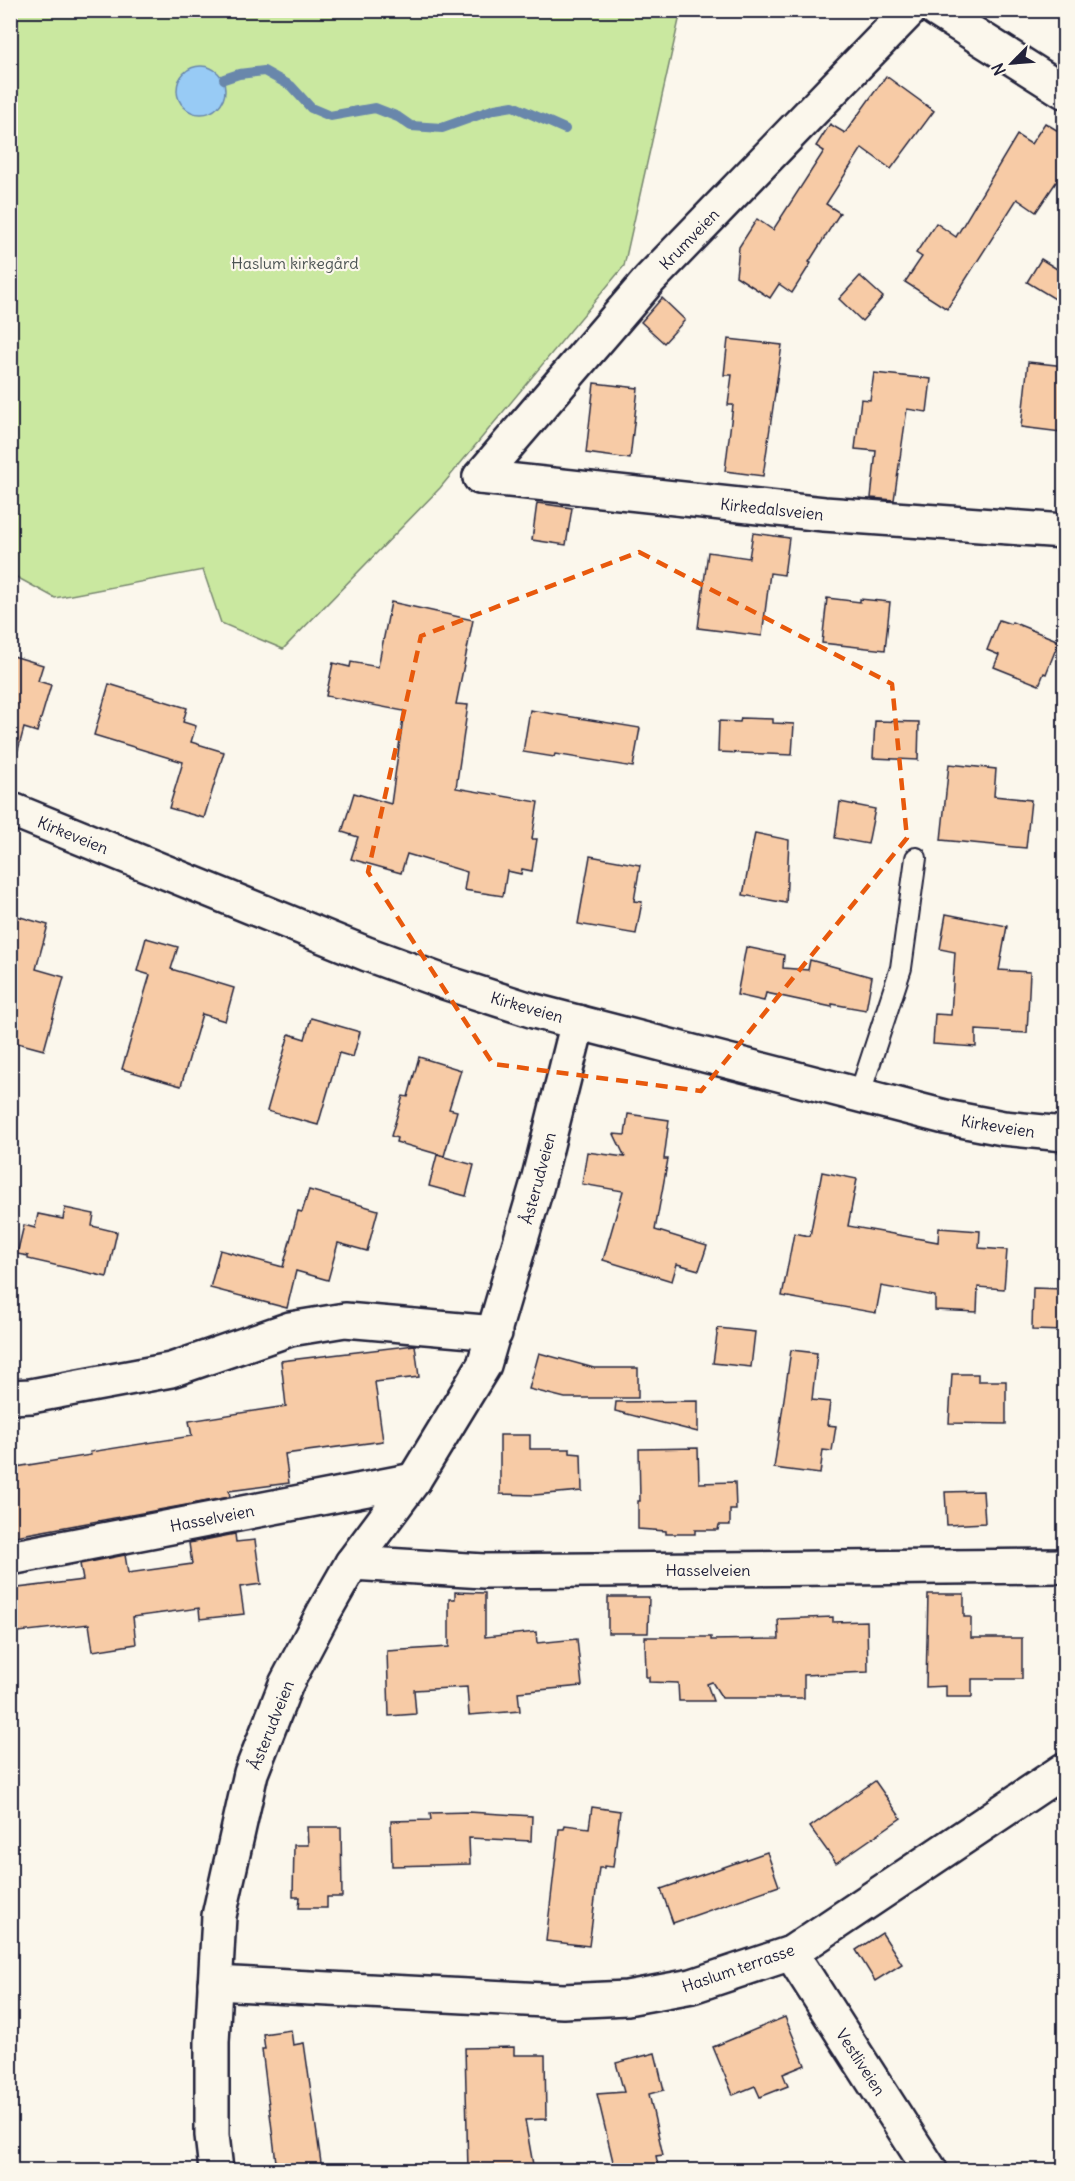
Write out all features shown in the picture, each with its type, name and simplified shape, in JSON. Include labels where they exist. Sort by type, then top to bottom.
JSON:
[{"type":"street","name":"Krumveien","points":[[480,477],[650,279],[910,10]]},
{"type":"street","points":[[936,10],[1065,91]]},
{"type":"street","name":"Kirkedalsveien","points":[[480,477],[824,514],[1065,531]]},
{"type":"street","name":"Kirkeveien","points":[[10,809],[367,954],[534,1011],[945,1117],[1003,1128],[1065,1134]]},
{"type":"street","name":"Åsterudveien","points":[[216,2170],[212,2136],[212,2042],[219,1916],[250,1773],[286,1684],[352,1563],[414,1480],[484,1365],[537,1185],[578,1022]]},
{"type":"street","points":[[10,1397],[31,1396],[171,1370],[290,1329],[345,1320],[495,1333]]},
{"type":"street","name":"Hasselveien","points":[[10,1558],[414,1480]]},
{"type":"street","name":"Hasselveien","points":[[352,1563],[484,1571],[1065,1566]]},
{"type":"street","name":"Haslum terrasse","points":[[215,1983],[562,2001],[627,1998],[692,1986],[791,1953],[1065,1770]]},
{"type":"street","name":"Vestliveien","points":[[791,1953],[930,2170]]},
{"type":"lane","points":[[859,1096],[901,968],[916,858]]},
{"type":"highlighted area","points":[[639,552],[892,684],[907,838],[701,1091],[493,1064],[368,872],[421,636]]},
{"type":"green space","name":"Haslum kirkegård","points":[[11,11],[681,11],[624,266],[440,488],[283,649],[221,623],[203,570],[55,598],[11,574]]},
{"type":"water","points":[[196,66],[206,66],[218,73],[225,85],[225,95],[218,107],[206,114],[196,114],[181,103],[177,95],[177,85],[188,70]]},
{"type":"building","points":[[886,76],[934,111],[891,169],[862,148],[826,204],[840,213],[809,262],[811,263],[792,293],[779,284],[770,298],[736,276],[739,247],[757,219],[773,230],[824,151],[816,146],[830,124],[845,133]]},
{"type":"building","points":[[1045,123],[1065,135],[1065,169],[1036,212],[1017,199],[947,309],[905,282],[922,257],[916,253],[936,223],[956,237],[1017,135],[1031,144]]},
{"type":"building","points":[[1041,259],[1065,274],[1065,305],[1027,282]]},
{"type":"building","points":[[860,276],[883,297],[862,321],[839,299]]},
{"type":"building","points":[[662,298],[685,320],[664,343],[641,322]]},
{"type":"building","points":[[728,339],[782,345],[763,476],[725,471],[733,405],[728,405],[732,375],[724,375]]},
{"type":"building","points":[[1028,362],[1065,366],[1065,397],[1061,432],[1021,427]]},
{"type":"building","points":[[874,373],[931,379],[927,412],[907,409],[894,500],[871,498],[876,451],[855,449],[861,399],[870,400]]},
{"type":"building","points":[[594,383],[638,388],[630,459],[586,453]]},
{"type":"building","points":[[537,503],[572,508],[566,545],[532,540]]},
{"type":"building","points":[[753,533],[789,538],[784,575],[770,573],[762,636],[698,628],[708,552],[749,558]]},
{"type":"building","points":[[827,598],[860,602],[860,599],[890,602],[885,650],[822,643]]},
{"type":"building","points":[[391,602],[473,620],[456,704],[468,705],[456,788],[538,802],[532,839],[537,839],[532,871],[522,869],[521,874],[507,871],[503,896],[464,890],[467,872],[407,854],[401,873],[351,859],[358,837],[342,832],[354,793],[391,804],[404,711],[326,696],[333,663],[350,667],[351,662],[378,667]]},
{"type":"building","points":[[999,620],[1011,624],[1012,622],[1059,641],[1046,674],[1044,673],[1039,685],[994,667],[999,655],[987,650]]},
{"type":"building","points":[[10,655],[43,665],[38,681],[51,685],[37,732],[24,728],[18,750],[10,749]]},
{"type":"building","points":[[109,684],[187,708],[183,722],[196,726],[191,742],[224,752],[204,818],[169,808],[183,762],[94,735]]},
{"type":"building","points":[[530,710],[640,728],[633,767],[555,754],[554,757],[523,752]]},
{"type":"building","points":[[741,718],[773,719],[773,723],[794,724],[792,755],[718,752],[719,721],[740,722]]},
{"type":"building","points":[[875,721],[919,722],[918,760],[873,758]]},
{"type":"building","points":[[949,764],[996,769],[994,796],[1031,800],[1026,848],[941,840]]},
{"type":"building","points":[[840,802],[875,809],[868,844],[835,838]]},
{"type":"building","points":[[755,833],[789,840],[786,903],[743,895]]},
{"type":"building","points":[[590,856],[640,865],[634,901],[642,902],[636,934],[578,924]]},
{"type":"building","points":[[10,914],[48,925],[36,969],[64,977],[44,1050],[10,1041]]},
{"type":"building","points":[[946,914],[1007,926],[999,970],[1030,972],[1027,1033],[976,1030],[976,1047],[933,1044],[935,1014],[951,1015],[955,952],[940,949]]},
{"type":"building","points":[[146,938],[178,947],[171,969],[234,988],[225,1021],[202,1014],[181,1086],[122,1069],[150,975],[137,971]]},
{"type":"building","points":[[746,947],[784,955],[783,968],[808,970],[810,960],[872,977],[866,1010],[832,1004],[832,1007],[766,993],[764,1001],[737,995]]},
{"type":"building","points":[[311,1018],[360,1032],[353,1057],[339,1053],[318,1125],[267,1111],[289,1034],[305,1039]]},
{"type":"building","points":[[419,1057],[461,1070],[449,1109],[457,1111],[444,1156],[396,1142],[397,1138],[391,1136],[403,1096],[408,1097]]},
{"type":"building","points":[[628,1114],[669,1120],[664,1159],[668,1159],[655,1230],[707,1246],[699,1270],[677,1264],[672,1281],[603,1260],[623,1191],[582,1184],[587,1152],[625,1157],[614,1134],[625,1135]]},
{"type":"building","points":[[437,1155],[474,1165],[466,1196],[429,1186]]},
{"type":"building","points":[[822,1172],[857,1179],[848,1226],[938,1242],[939,1228],[980,1231],[979,1248],[1007,1250],[1004,1289],[978,1287],[977,1312],[935,1310],[935,1296],[881,1286],[876,1313],[782,1296],[794,1233],[810,1236]]},
{"type":"building","points":[[309,1190],[378,1210],[367,1251],[338,1243],[328,1280],[296,1271],[287,1308],[210,1288],[220,1250],[283,1267],[298,1211],[302,1212]]},
{"type":"building","points":[[65,1208],[94,1214],[92,1226],[117,1232],[107,1277],[28,1259],[28,1256],[17,1254],[24,1225],[35,1228],[38,1214],[63,1219]]},
{"type":"building","points":[[1033,1288],[1065,1289],[1065,1331],[1032,1330]]},
{"type":"building","points":[[718,1328],[755,1332],[751,1367],[713,1363]]},
{"type":"building","points":[[415,1345],[419,1377],[375,1382],[383,1441],[285,1454],[289,1483],[229,1491],[230,1497],[10,1537],[10,1468],[91,1455],[90,1452],[192,1436],[189,1421],[286,1406],[281,1361]]},
{"type":"building","points":[[791,1350],[817,1353],[812,1400],[830,1402],[827,1425],[836,1426],[832,1451],[823,1450],[820,1474],[774,1468]]},
{"type":"building","points":[[539,1353],[594,1368],[638,1368],[638,1398],[565,1398],[529,1389]]},
{"type":"building","points":[[952,1374],[978,1374],[978,1381],[1006,1381],[1006,1424],[949,1423]]},
{"type":"building","points":[[698,1401],[698,1432],[615,1411],[616,1402]]},
{"type":"building","points":[[500,1435],[530,1435],[530,1449],[570,1449],[570,1453],[581,1454],[582,1491],[534,1495],[500,1494]]},
{"type":"building","points":[[698,1448],[699,1483],[735,1482],[736,1510],[730,1510],[730,1525],[719,1525],[718,1530],[695,1530],[695,1534],[666,1534],[666,1531],[638,1529],[639,1449]]},
{"type":"building","points":[[983,1491],[985,1523],[947,1525],[945,1492]]},
{"type":"building","points":[[235,1534],[236,1542],[255,1540],[261,1584],[240,1587],[244,1614],[200,1619],[199,1608],[133,1617],[136,1644],[93,1651],[89,1624],[10,1633],[10,1589],[83,1580],[80,1564],[125,1555],[128,1573],[192,1564],[189,1543]]},
{"type":"building","points":[[455,1592],[485,1593],[485,1637],[536,1632],[537,1643],[577,1639],[582,1686],[518,1692],[520,1711],[469,1715],[467,1687],[414,1690],[416,1714],[389,1716],[387,1651],[449,1647],[449,1599],[455,1599]]},
{"type":"building","points":[[928,1594],[964,1594],[964,1617],[971,1617],[971,1638],[1022,1638],[1022,1679],[972,1679],[972,1697],[946,1697],[946,1686],[926,1687]]},
{"type":"building","points":[[608,1597],[649,1597],[648,1633],[608,1633]]},
{"type":"building","points":[[833,1617],[833,1622],[867,1621],[868,1672],[804,1675],[804,1698],[722,1698],[712,1682],[707,1684],[713,1701],[679,1701],[678,1683],[649,1682],[649,1677],[646,1677],[645,1637],[711,1637],[711,1640],[779,1639],[778,1619]]},
{"type":"building","points":[[875,1781],[901,1818],[836,1863],[810,1827]]},
{"type":"building","points":[[592,1807],[620,1811],[613,1867],[599,1868],[589,1946],[546,1941],[559,1829],[564,1829],[565,1825],[589,1828]]},
{"type":"building","points":[[469,1812],[532,1816],[531,1841],[469,1838],[470,1864],[392,1866],[391,1821],[431,1820],[430,1813]]},
{"type":"building","points":[[307,1827],[341,1827],[342,1897],[327,1897],[327,1908],[299,1908],[300,1897],[293,1897],[294,1845],[308,1845]]},
{"type":"building","points":[[767,1852],[779,1886],[673,1923],[661,1889]]},
{"type":"building","points":[[882,1933],[902,1964],[875,1981],[856,1950]]},
{"type":"building","points":[[785,2017],[805,2065],[783,2074],[788,2086],[760,2097],[755,2086],[733,2095],[713,2047]]},
{"type":"building","points":[[291,2030],[293,2045],[304,2043],[322,2170],[277,2170],[262,2049],[265,2049],[263,2034]]},
{"type":"building","points":[[514,2047],[514,2055],[545,2055],[546,2119],[525,2120],[534,2170],[468,2170],[465,2048]]},
{"type":"building","points":[[655,2053],[664,2090],[649,2094],[663,2155],[656,2156],[659,2170],[615,2170],[597,2094],[624,2092],[616,2063]]},
{"type":"waterway","points":[[224,79],[239,74],[264,71],[291,86],[311,108],[330,116],[375,108],[398,117],[411,126],[442,128],[495,109],[513,106],[565,129]]}]
